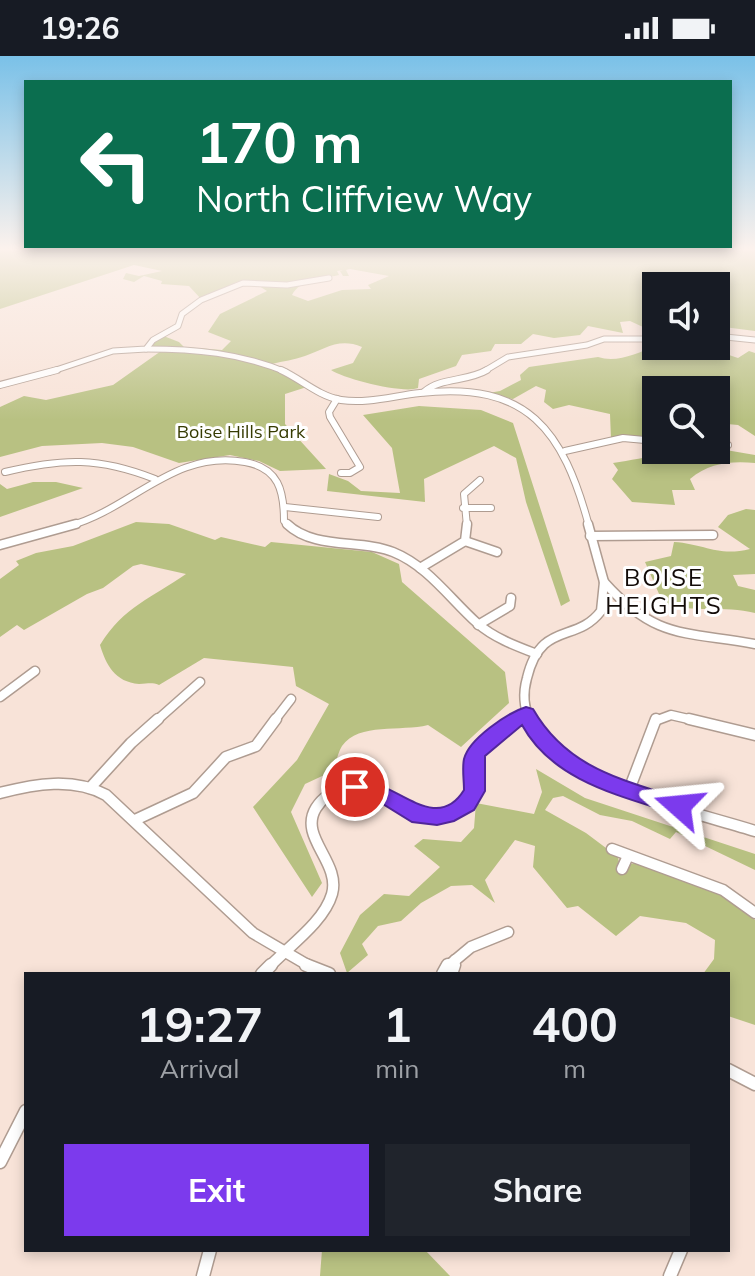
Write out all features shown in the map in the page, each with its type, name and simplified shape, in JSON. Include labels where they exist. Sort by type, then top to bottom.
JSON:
[{"type":"street","points":[[146,349],[153,340],[178,326],[185,311],[193,306]]},
{"type":"street","points":[[730,337],[755,340]]},
{"type":"street","points":[[424,392],[433,384],[477,376],[508,357],[587,345],[604,339],[642,339]]},
{"type":"street","points":[[0,385],[77,365],[113,351],[195,348],[223,352],[280,369],[337,399],[373,400],[424,392],[466,393],[513,402],[535,415],[565,451],[604,582],[606,604],[597,618],[549,639],[537,654],[525,686],[526,714],[536,733],[561,759],[585,774],[755,831]]},
{"type":"street","points":[[337,399],[329,412],[330,417],[360,467],[350,473],[341,473]]},
{"type":"street","points":[[565,451],[623,438],[642,440]]},
{"type":"street","points":[[5,472],[52,461],[93,459],[119,464],[155,479]]},
{"type":"street","points":[[0,545],[33,532],[87,521],[155,479],[189,463],[239,459],[261,465],[276,476],[284,489],[284,521],[301,535],[376,546],[403,556],[420,568],[478,625],[504,641],[537,654]]},
{"type":"street","points":[[420,568],[465,541],[467,531],[461,497],[464,490],[480,480]]},
{"type":"street","points":[[285,507],[378,517]]},
{"type":"street","points":[[463,508],[491,507]]},
{"type":"street","points":[[590,536],[713,535]]},
{"type":"street","points":[[465,541],[497,552]]},
{"type":"street","points":[[604,582],[623,606],[653,625],[677,633],[755,644]]},
{"type":"street","points":[[478,625],[510,606],[511,598]]},
{"type":"street","points":[[0,697],[35,671]]},
{"type":"street","points":[[90,788],[131,743],[200,682]]},
{"type":"street","points":[[135,820],[193,793],[226,757],[256,746],[291,699]]},
{"type":"street","points":[[264,972],[326,908],[336,887],[331,864],[311,829],[311,817],[325,798],[344,788],[366,788],[378,791],[412,813],[437,816],[454,813],[466,804],[474,791],[473,761],[477,752],[509,723],[526,714]]},
{"type":"street","points":[[629,790],[647,737],[657,718],[671,715],[755,735]]},
{"type":"street","points":[[0,793],[51,783],[90,788],[110,798],[236,919],[281,952],[325,972]]},
{"type":"street","points":[[612,849],[627,858],[725,889],[755,913]]},
{"type":"street","points":[[622,869],[627,858]]},
{"type":"street","points":[[444,972],[448,963],[474,944],[508,932]]},
{"type":"street","points":[[452,972],[455,960]]},
{"type":"street","points":[[730,1071],[755,1084]]},
{"type":"street","points":[[0,1162],[24,1115]]},
{"type":"street","points":[[203,1276],[209,1252]]},
{"type":"street","points":[[670,1276],[680,1252]]},
{"type":"green space","name":"Boise Hills Park","points":[[236,306],[642,306],[642,327],[630,321],[620,322],[623,333],[588,326],[580,335],[554,338],[533,334],[521,344],[495,344],[491,351],[462,355],[456,366],[419,379],[418,388],[374,385],[331,370],[353,363],[362,347],[353,344],[332,346],[272,364],[313,385],[285,394],[285,424],[326,469],[280,471],[259,461],[230,455],[179,463],[133,447],[102,443],[42,446],[0,457],[0,407],[24,396],[46,400],[113,385],[161,351],[145,346],[161,335],[184,347],[222,350],[231,341],[208,332],[220,314]]},
{"type":"green space","points":[[730,306],[755,306],[755,331],[730,328]]},
{"type":"green space","points":[[642,351],[642,360],[730,360],[730,355],[738,358],[749,351],[755,353],[755,436],[738,425],[730,424],[730,376],[642,376],[642,438],[611,439],[610,414],[569,405],[553,409],[544,402],[546,390],[536,386],[513,399],[483,394],[500,391],[521,380],[520,375],[529,367]]},
{"type":"green space","points":[[419,406],[481,410],[513,423],[570,601],[561,606],[526,502],[516,458],[494,446],[424,479],[425,502],[327,491],[329,474],[348,481],[361,491],[400,493],[392,448],[363,415]]},
{"type":"green space","points":[[730,451],[755,455],[755,463],[730,463]]},
{"type":"green space","points":[[642,458],[642,464],[723,464],[705,469],[690,479],[695,490],[672,490],[675,505],[632,502],[612,479],[618,470],[613,463]]},
{"type":"green space","points":[[33,482],[56,482],[83,488],[0,517],[0,484],[7,489]]},
{"type":"green space","points":[[746,509],[755,510],[755,574],[733,575],[738,586],[755,590],[755,613],[686,608],[663,603],[645,562],[671,556],[674,542],[729,552],[750,549],[718,527],[728,515]]},
{"type":"green space","points":[[136,522],[169,524],[215,540],[221,537],[265,547],[271,542],[372,552],[399,564],[402,582],[505,672],[509,703],[461,747],[428,725],[381,729],[349,738],[341,748],[333,771],[305,784],[291,812],[322,883],[312,897],[253,807],[297,760],[329,704],[296,686],[293,667],[204,658],[159,685],[139,684],[118,676],[102,652],[100,645],[119,621],[139,604],[186,574],[141,564],[133,566],[103,588],[24,630],[17,625],[0,637],[0,579],[19,565],[16,561],[36,553],[73,546]]},
{"type":"green space","points":[[536,769],[585,798],[755,854],[755,870],[676,832],[670,839],[632,821],[600,815],[563,796],[553,798],[545,810],[586,833],[618,857],[620,868],[634,863],[699,885],[729,899],[755,920],[755,1025],[730,1017],[730,972],[704,972],[714,959],[715,940],[686,923],[640,916],[616,936],[578,906],[567,908],[533,867],[535,846],[515,840],[485,880],[495,903],[472,885],[451,886],[421,903],[401,921],[378,926],[362,944],[368,955],[347,972],[340,953],[360,915],[384,894],[409,896],[440,867],[414,846],[423,839],[461,842],[474,828],[476,803],[534,814],[542,792]]},
{"type":"green space","points":[[322,1252],[427,1252],[450,1276],[320,1276]]},
{"type":"district","name":"BOISE HEIGHTS","points":[[664,592]]},
{"type":"route","points":[[355,787],[378,791],[412,813],[437,816],[454,813],[471,799],[475,783],[473,761],[477,752],[509,723],[526,714],[536,733],[552,750],[585,774],[679,806]]}]
